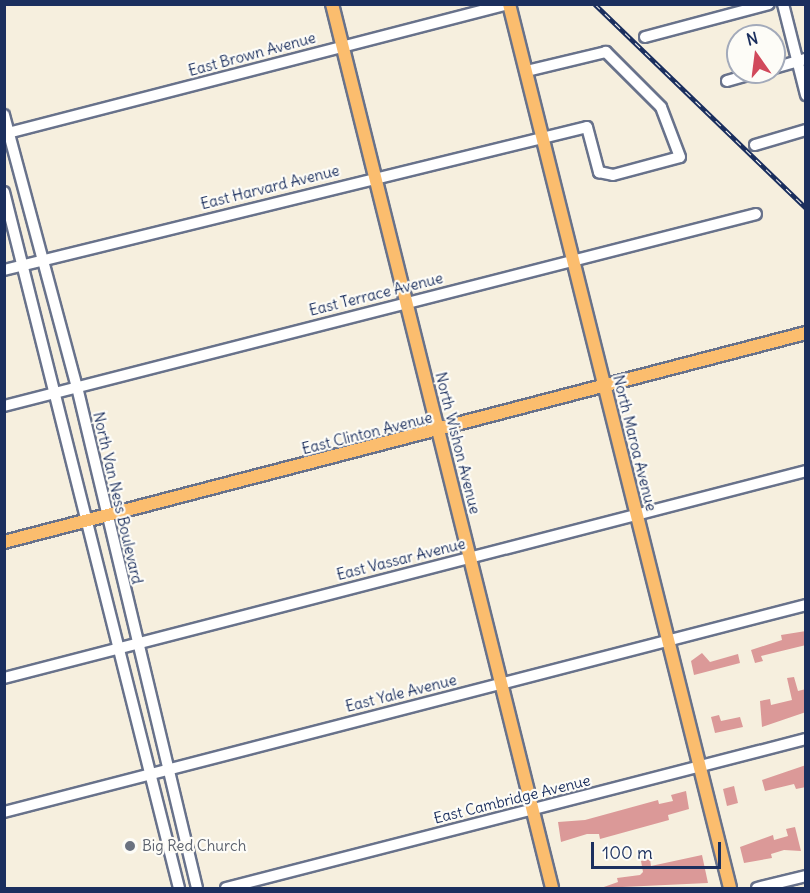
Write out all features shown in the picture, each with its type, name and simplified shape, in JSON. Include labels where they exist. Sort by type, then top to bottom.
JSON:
[{"type":"main road","name":"North Wishon Avenue","points":[[332,4],[552,888]]},
{"type":"main road","name":"North Maroa Avenue","points":[[508,4],[544,135],[730,888]]},
{"type":"main road","name":"East Clinton Avenue","points":[[4,542],[806,333]]},
{"type":"street","name":"East Brown Avenue","points":[[7,133],[508,4]]},
{"type":"street","points":[[645,37],[769,4]]},
{"type":"street","points":[[783,4],[801,60],[806,95]]},
{"type":"street","name":"East Harvard Avenue","points":[[4,270],[544,135],[587,127],[599,172],[613,175],[680,156],[661,107],[606,52],[527,71]]},
{"type":"street","points":[[786,64],[801,60]]},
{"type":"street","name":"North Van Ness Boulevard","points":[[4,115],[77,387],[197,888]]},
{"type":"street","points":[[755,145],[806,130]]},
{"type":"street","points":[[5,197],[179,888]]},
{"type":"street","name":"East Terrace Avenue","points":[[4,406],[756,214]]},
{"type":"street","name":"East Vassar Avenue","points":[[4,678],[119,646],[806,471]]},
{"type":"street","name":"East Yale Avenue","points":[[4,812],[151,772],[806,605]]},
{"type":"street","name":"East Cambridge Avenue","points":[[226,888],[806,739]]},
{"type":"street","points":[[757,888],[806,876]]},
{"type":"building","points":[[806,631],[806,645],[761,656],[763,661],[755,663],[751,650],[782,640],[781,635]]},
{"type":"building","points":[[702,653],[710,662],[738,654],[740,663],[694,675],[691,661]]},
{"type":"building","points":[[794,677],[798,691],[806,689],[806,712],[762,727],[760,701],[770,699],[771,705],[792,700],[787,678]]},
{"type":"building","points":[[719,715],[721,721],[740,717],[743,727],[715,733],[711,717]]},
{"type":"building","points":[[806,765],[806,787],[796,789],[794,784],[765,791],[762,780]]},
{"type":"building","points":[[734,786],[738,803],[727,806],[723,789]]},
{"type":"building","points":[[686,791],[689,809],[668,815],[669,820],[600,839],[599,834],[587,834],[561,842],[558,822],[585,820],[658,800],[659,804],[673,801],[671,795]]},
{"type":"building","points":[[795,827],[801,851],[784,850],[771,854],[772,858],[744,863],[740,847],[773,835],[774,840],[788,836],[786,829]]},
{"type":"building","points":[[702,855],[708,883],[601,888],[618,882],[617,878],[640,875],[643,872],[641,861],[650,859],[651,866]]},
{"type":"railway","points":[[595,4],[806,208]]},
{"type":"place","name":"Big Red Church","points":[[130,846]]}]
